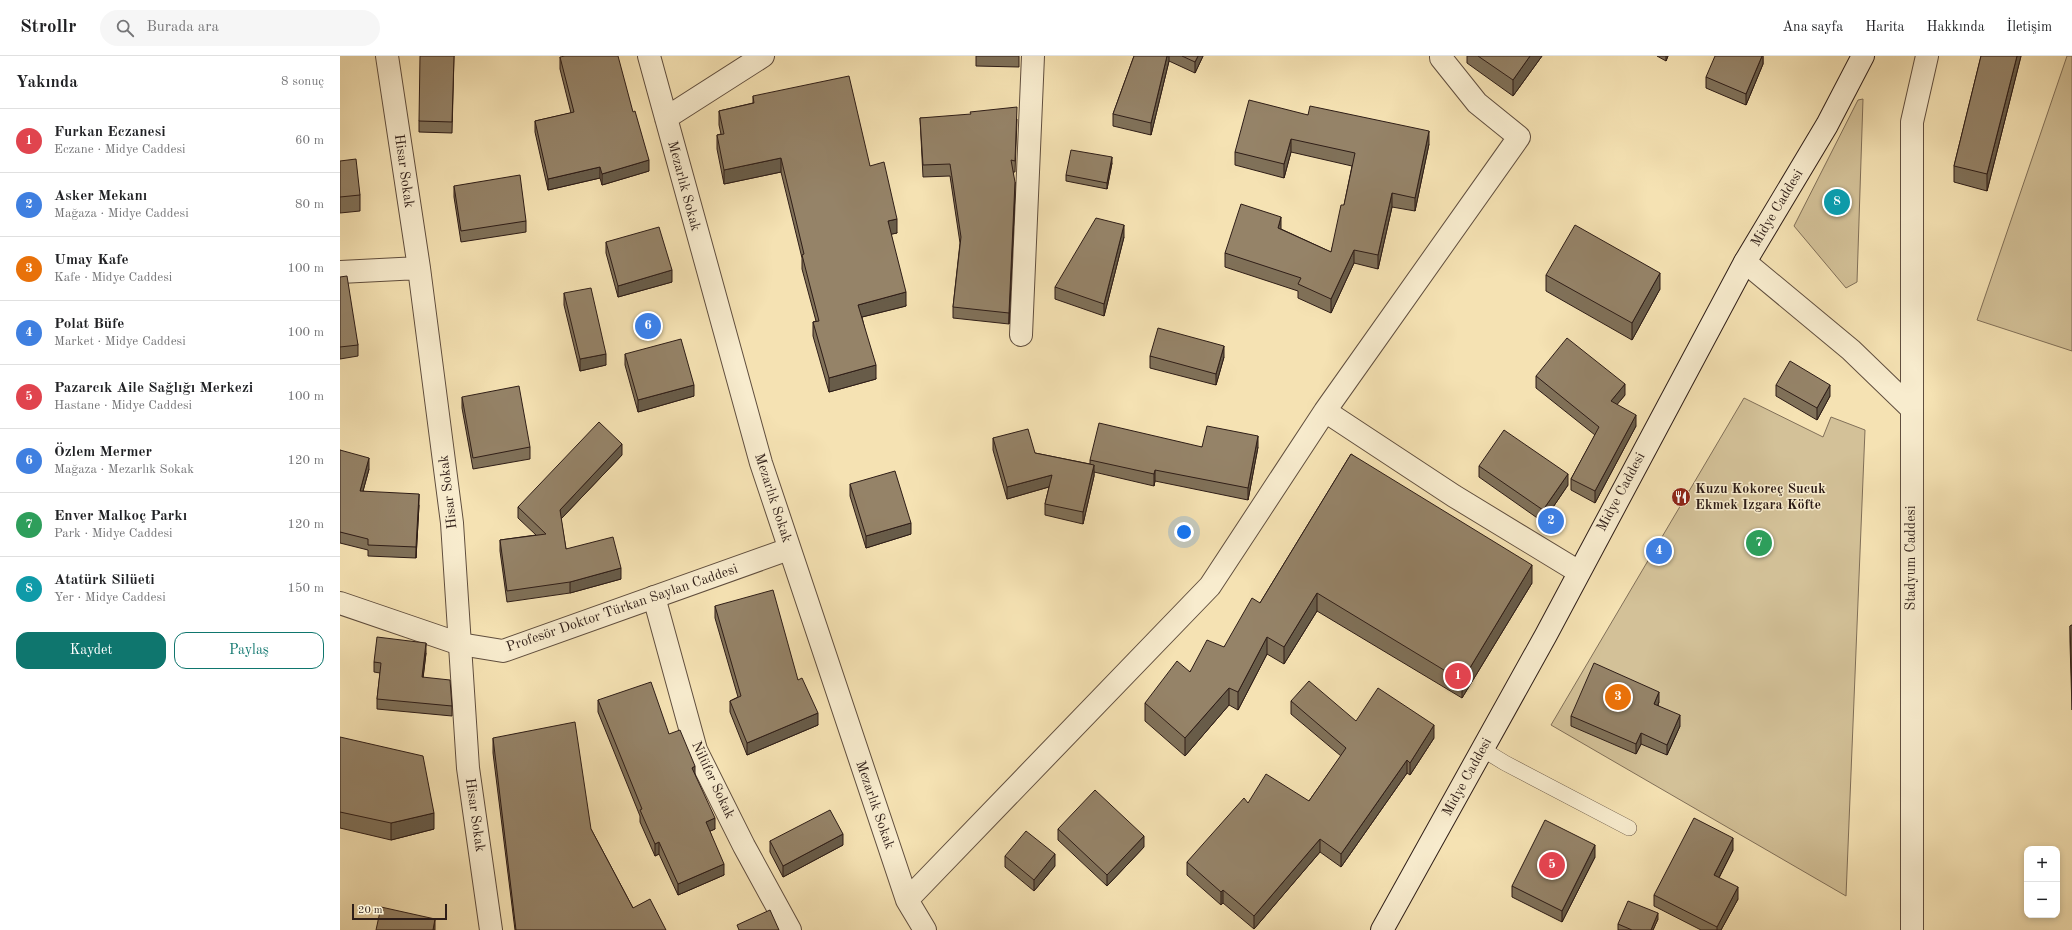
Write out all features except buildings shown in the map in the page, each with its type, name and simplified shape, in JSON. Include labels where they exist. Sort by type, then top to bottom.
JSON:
[{"type":"street","name":"Hisar Sokak","points":[[387,56],[419,268],[452,523],[468,768],[491,930]]},
{"type":"street","name":"Mezarlık Sokak","points":[[649,56],[761,463],[907,900],[925,930]]},
{"type":"street","points":[[666,118],[763,56]]},
{"type":"street","points":[[1021,335],[1033,56]]},
{"type":"street","points":[[907,900],[1210,586],[1325,411],[1519,137],[1477,103],[1441,58],[1441,56]]},
{"type":"street","name":"Midye Caddesi","points":[[1382,930],[1546,635],[1745,262],[1827,125],[1863,56]]},
{"type":"street","name":"Stadyum Caddesi","points":[[1912,930],[1912,122],[1927,56]]},
{"type":"street","points":[[1745,262],[1851,350],[1911,408]]},
{"type":"street","points":[[340,272],[419,268]]},
{"type":"street","points":[[1325,411],[1454,496],[1579,572]]},
{"type":"street","name":"Profesör Doktor Türkan Saylan Caddesi","points":[[340,603],[460,644],[503,651],[790,549]]},
{"type":"street","name":"Nilüfer Sokak","points":[[654,597],[696,750],[744,846],[790,930]]},
{"type":"lane","points":[[1482,749],[1505,764],[1629,828]]},
{"type":"shaded area","points":[[2067,56],[2072,56],[2072,351],[1977,320]]},
{"type":"shaded area","points":[[1863,99],[1857,282],[1846,288],[1794,226],[1858,100]]},
{"type":"shaded area","points":[[1744,398],[1823,437],[1831,417],[1865,430],[1846,896],[1551,725]]},
{"type":"place","name":"Atatürk Silüeti","points":[[1837,202]]},
{"type":"place","name":"Özlem Mermer","points":[[648,326]]},
{"type":"place","name":"Kuzu Kokoreç Sucuk Ekmek Izgara Köfte","points":[[1681,497]]},
{"type":"place","name":"Asker Mekanı","points":[[1551,521]]},
{"type":"place","name":"Enver Malkoç Parkı","points":[[1759,543]]},
{"type":"place","name":"Polat Büfe","points":[[1659,551]]},
{"type":"place","name":"Furkan Eczanesi","points":[[1458,676]]},
{"type":"place","name":"Umay Kafe","points":[[1618,697]]},
{"type":"place","name":"Pazarcık Aile Sağlığı Merkezi","points":[[1552,865]]}]
